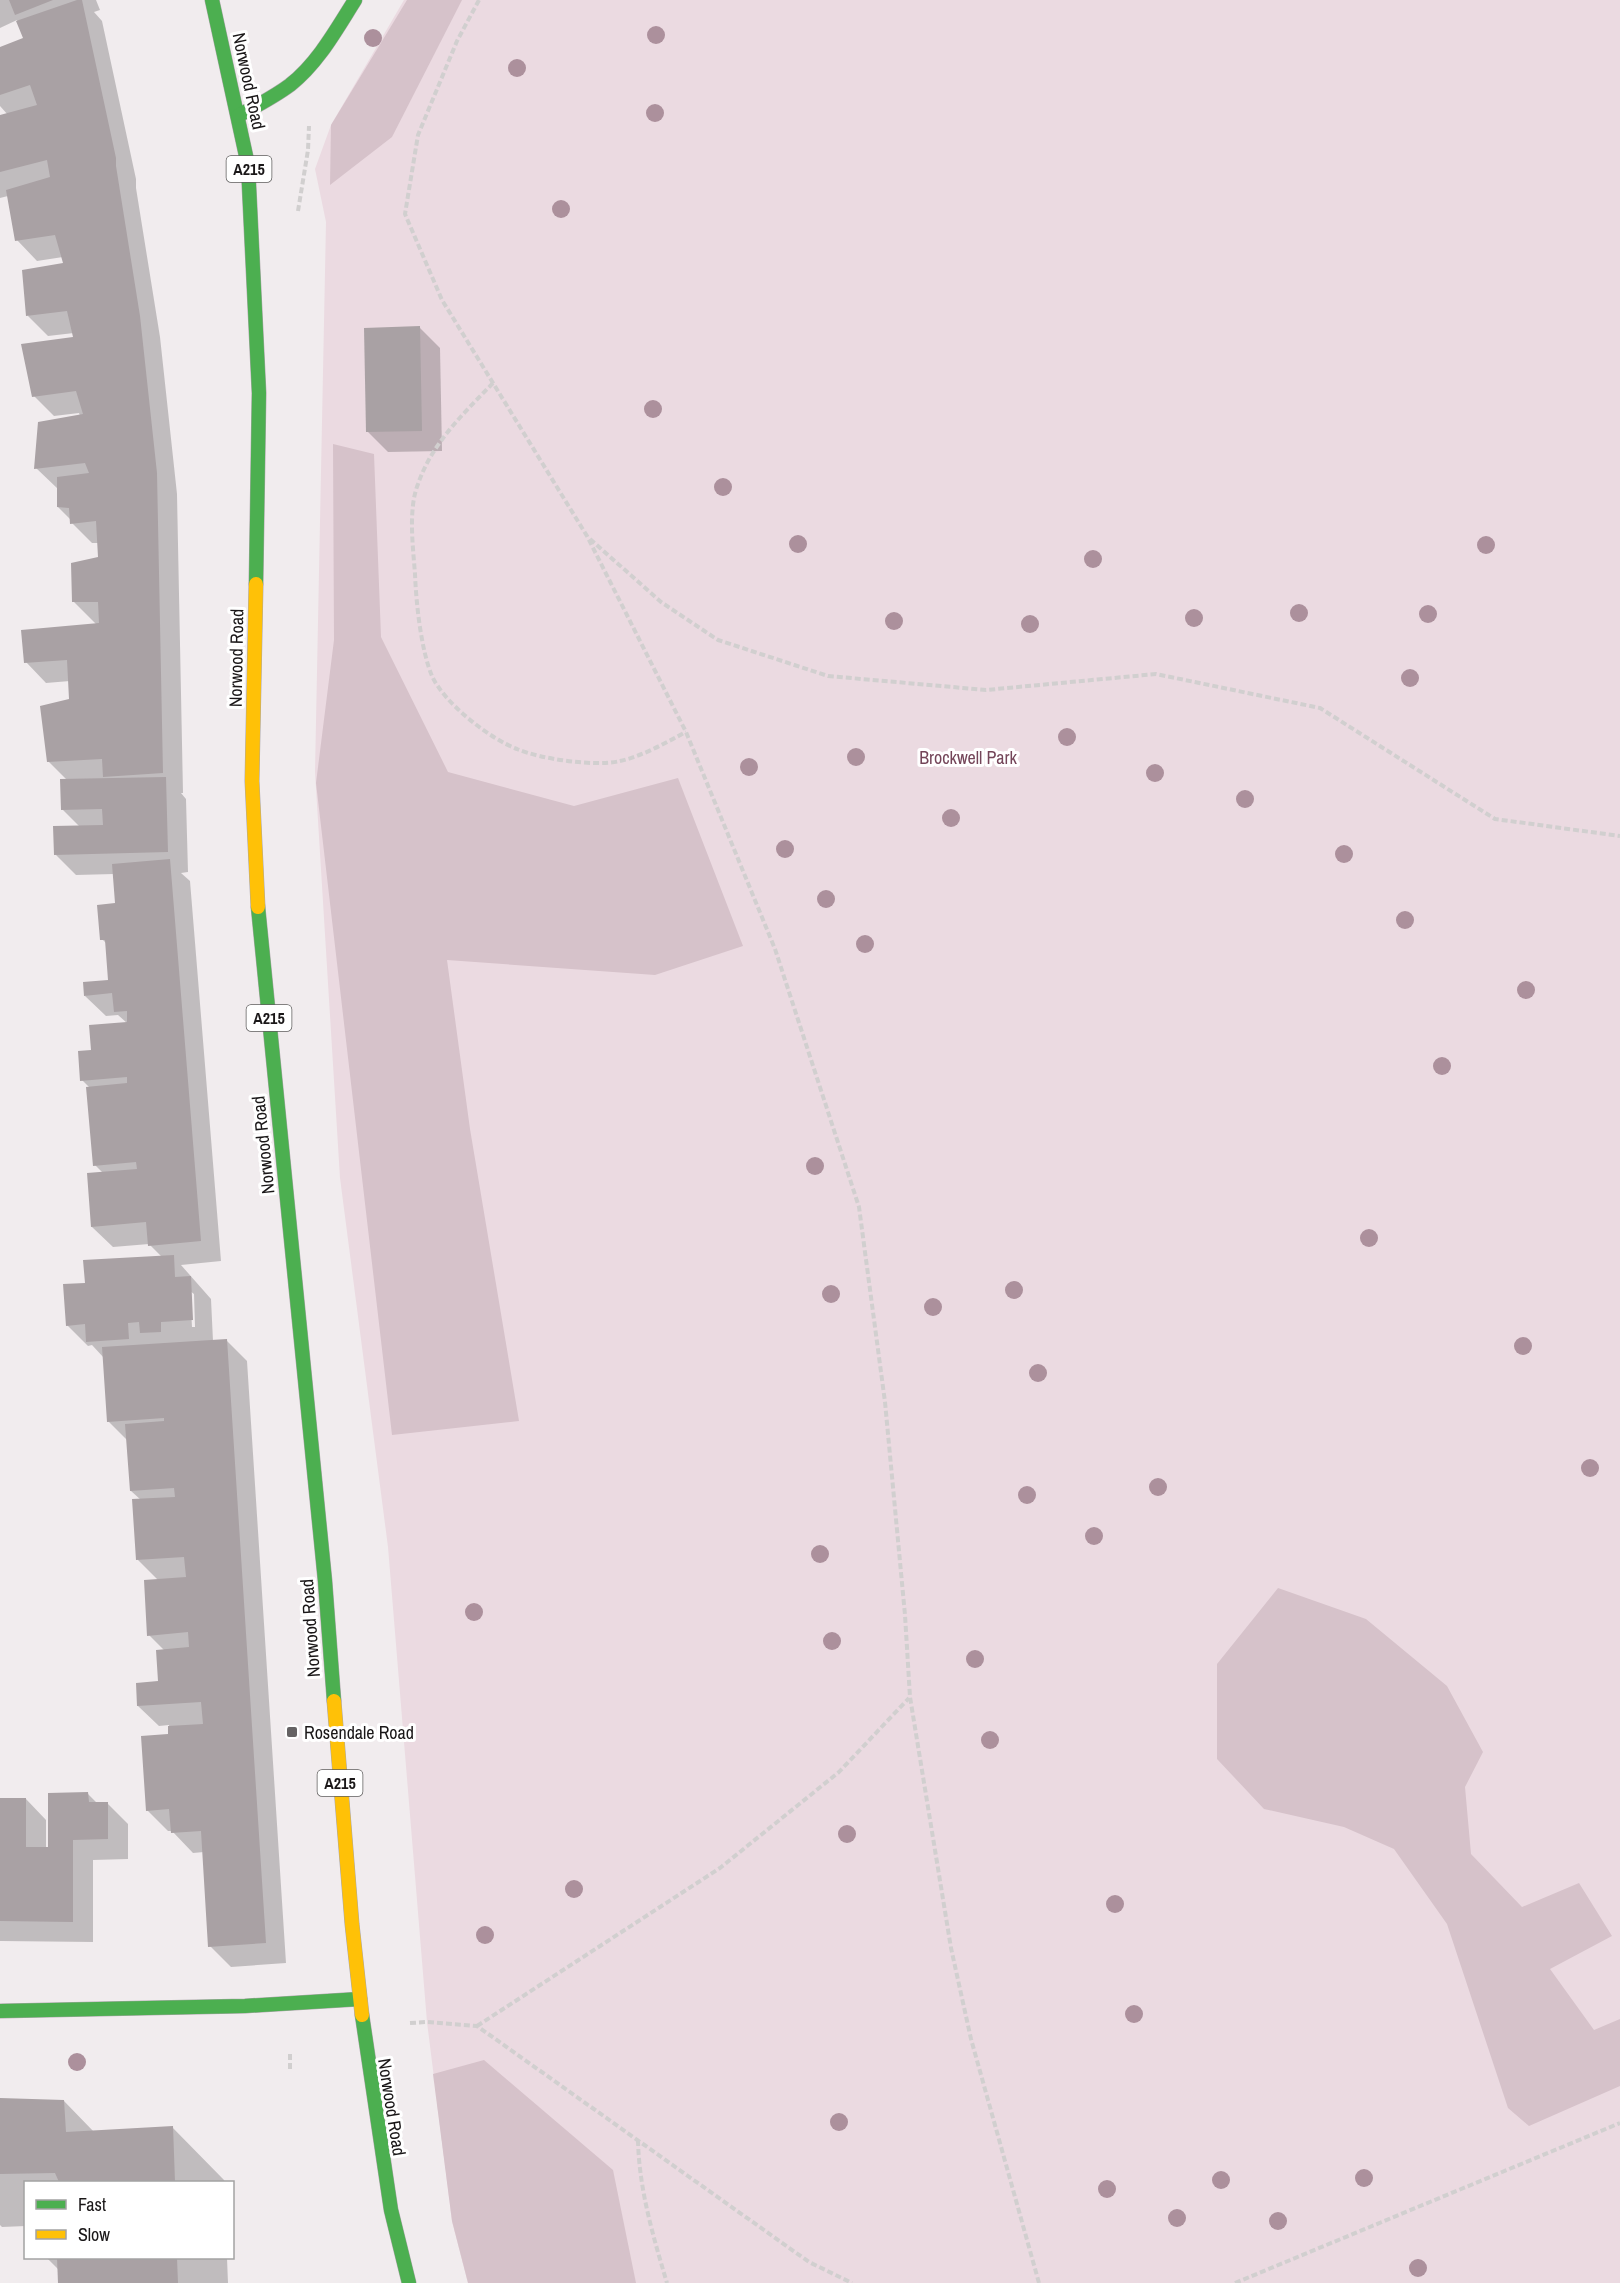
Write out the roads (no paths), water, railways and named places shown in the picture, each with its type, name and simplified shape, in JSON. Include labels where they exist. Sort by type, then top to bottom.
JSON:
[{"type":"main road","name":"Norwood Road","points":[[212,0],[248,165],[259,393],[252,781],[258,914],[325,1581],[351,1913],[367,2066],[398,2241],[410,2283]]},
{"type":"main road","points":[[238,116],[270,99],[297,79],[320,53],[356,0]]},
{"type":"main road","points":[[0,2011],[244,2006],[360,1998]]},
{"type":"place","name":"Rosendale Road","points":[[292,1732]]},
{"type":"park label","name":"Brockwell Park","points":[[968,757]]}]
